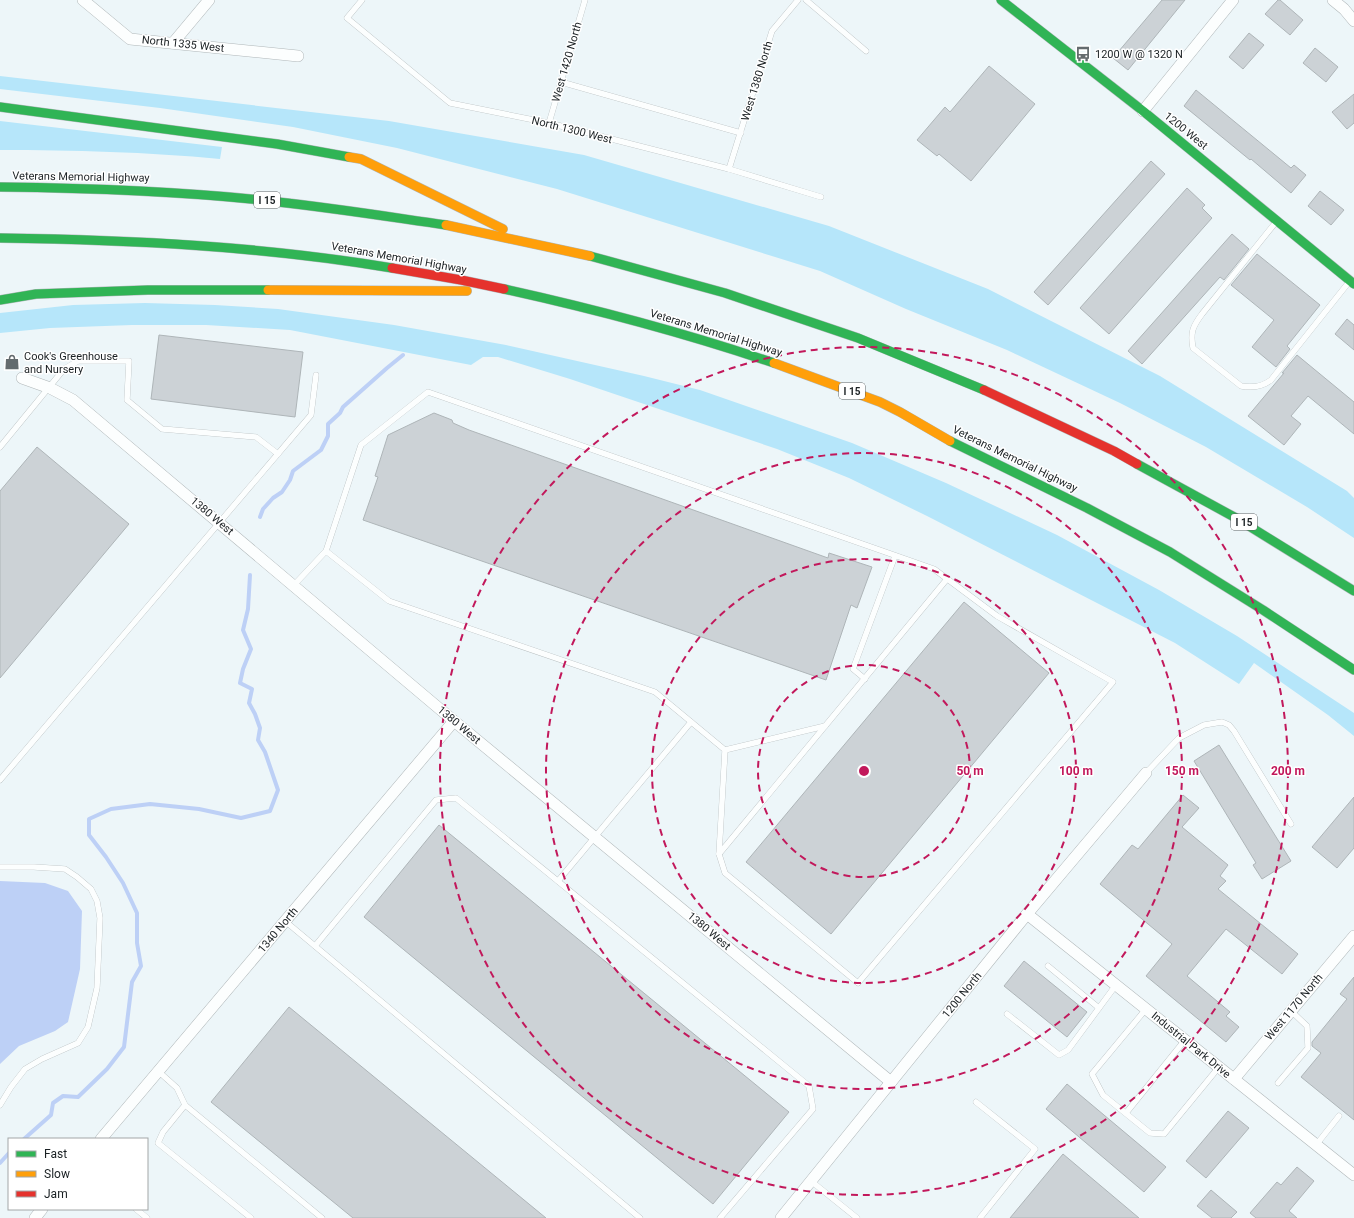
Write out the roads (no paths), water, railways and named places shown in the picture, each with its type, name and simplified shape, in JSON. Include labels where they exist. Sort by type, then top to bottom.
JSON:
[{"type":"main road","name":"1200 West","points":[[1005,1],[1143,111],[1352,282]]},
{"type":"main road","points":[[0,106],[277,144],[361,160],[530,242]]},
{"type":"main road","name":"Veterans Memorial Highway","points":[[0,187],[100,188],[192,193],[371,213],[530,242],[628,266],[758,303],[848,334],[938,370],[1102,444],[1169,479],[1266,535],[1354,591]]},
{"type":"main road","name":"Veterans Memorial Highway","points":[[0,238],[84,239],[173,243],[318,257],[410,270],[513,291],[630,319],[699,339],[812,376],[883,403],[951,441],[1168,550],[1250,601],[1354,670]]},
{"type":"main road","points":[[0,300],[36,294],[148,290],[513,291]]},
{"type":"street","name":"North 1335 West","points":[[83,0],[130,39],[298,56]]},
{"type":"street","points":[[173,43],[209,0]]},
{"type":"street","points":[[1143,111],[1233,0]]},
{"type":"street","points":[[1333,0],[1354,21]]},
{"type":"street","name":"1380 West","points":[[22,378],[50,388],[73,400],[220,522],[454,721],[891,1082]]},
{"type":"street","name":"1340 North","points":[[102,1138],[454,721]]},
{"type":"street","name":"1200 North","points":[[781,1218],[1027,914],[1146,773]]},
{"type":"street","name":"Industrial Park Drive","points":[[1027,914],[1354,1176]]},
{"type":"street","name":"West 1170 North","points":[[1234,1079],[1354,936]]},
{"type":"street","points":[[35,1218],[41,1210]]},
{"type":"lane","name":"North 1300 West","points":[[362,0],[347,18],[450,103],[549,123],[729,169],[821,197]]},
{"type":"lane","name":"West 1420 North","points":[[549,123],[585,0]]},
{"type":"lane","name":"West 1380 North","points":[[729,169],[772,31],[798,0]]},
{"type":"lane","points":[[806,0],[866,51]]},
{"type":"lane","points":[[561,82],[741,133]]},
{"type":"lane","points":[[1277,221],[1194,326],[1191,338],[1193,348],[1241,386],[1251,387],[1266,384],[1271,380],[1326,311],[1352,282]]},
{"type":"lane","points":[[0,447],[50,388],[64,369],[78,360],[129,361],[127,400],[162,429],[256,437],[278,454]]},
{"type":"lane","points":[[0,780],[311,415],[316,375]]},
{"type":"lane","points":[[294,585],[326,550],[361,445],[428,392],[934,569],[996,616],[1113,682],[858,983],[725,873],[719,854],[725,750]]},
{"type":"lane","points":[[326,550],[389,601],[655,692],[725,750]]},
{"type":"lane","points":[[865,679],[853,669],[895,556]]},
{"type":"lane","points":[[719,854],[947,579]]},
{"type":"lane","points":[[558,881],[692,722]]},
{"type":"lane","points":[[1146,773],[1179,738],[1204,725],[1222,722],[1229,725],[1234,730],[1292,824]]},
{"type":"lane","points":[[725,750],[826,726]]},
{"type":"lane","points":[[315,946],[436,800],[456,798],[809,1086],[813,1109],[720,1218]]},
{"type":"lane","points":[[0,867],[34,866],[64,869],[77,877],[91,889],[97,901],[100,918],[97,988],[88,1027],[78,1044],[42,1059],[25,1069],[11,1087],[0,1105]]},
{"type":"lane","points":[[285,921],[640,1218]]},
{"type":"lane","points":[[1048,966],[1099,1008]]},
{"type":"lane","points":[[1007,1014],[1059,1055],[1068,1050],[1116,985]]},
{"type":"lane","points":[[1146,1009],[1092,1074],[1103,1095],[1150,1133],[1164,1134],[1219,1067]]},
{"type":"lane","points":[[1278,1083],[1308,1048],[1307,1026],[1291,1011]]},
{"type":"lane","points":[[1126,1113],[1186,1040]]},
{"type":"lane","points":[[158,1071],[177,1088],[185,1105],[322,1218]]},
{"type":"lane","points":[[976,1102],[1035,1149],[980,1218]]},
{"type":"lane","points":[[185,1105],[163,1132],[158,1143],[251,1218]]},
{"type":"lane","points":[[1316,1145],[1339,1116]]},
{"type":"lane","points":[[811,1181],[857,1218]]},
{"type":"lane","points":[[137,1210],[147,1218]]},
{"type":"waterway","points":[[260,517],[263,509],[273,498],[282,492],[290,480],[293,471],[321,450],[328,436],[328,424],[340,413],[343,407],[403,355]]},
{"type":"waterway","points":[[25,1138],[51,1115],[53,1103],[63,1096],[78,1097],[107,1069],[124,1047],[132,982],[141,966],[137,943],[137,913],[123,883],[89,835],[89,819],[111,809],[150,804],[199,809],[241,818],[270,811],[278,790],[265,752],[258,740],[260,728],[249,703],[252,689],[240,683],[243,669],[251,649],[243,630],[248,609],[250,575]]},
{"type":"waterway","points":[[0,1163],[8,1154]]},
{"type":"place","name":"1200 W @ 1320 N","points":[[1083,54]]},
{"type":"place","name":"Cook's Greenhouse and Nursery","points":[[12,362]]}]
